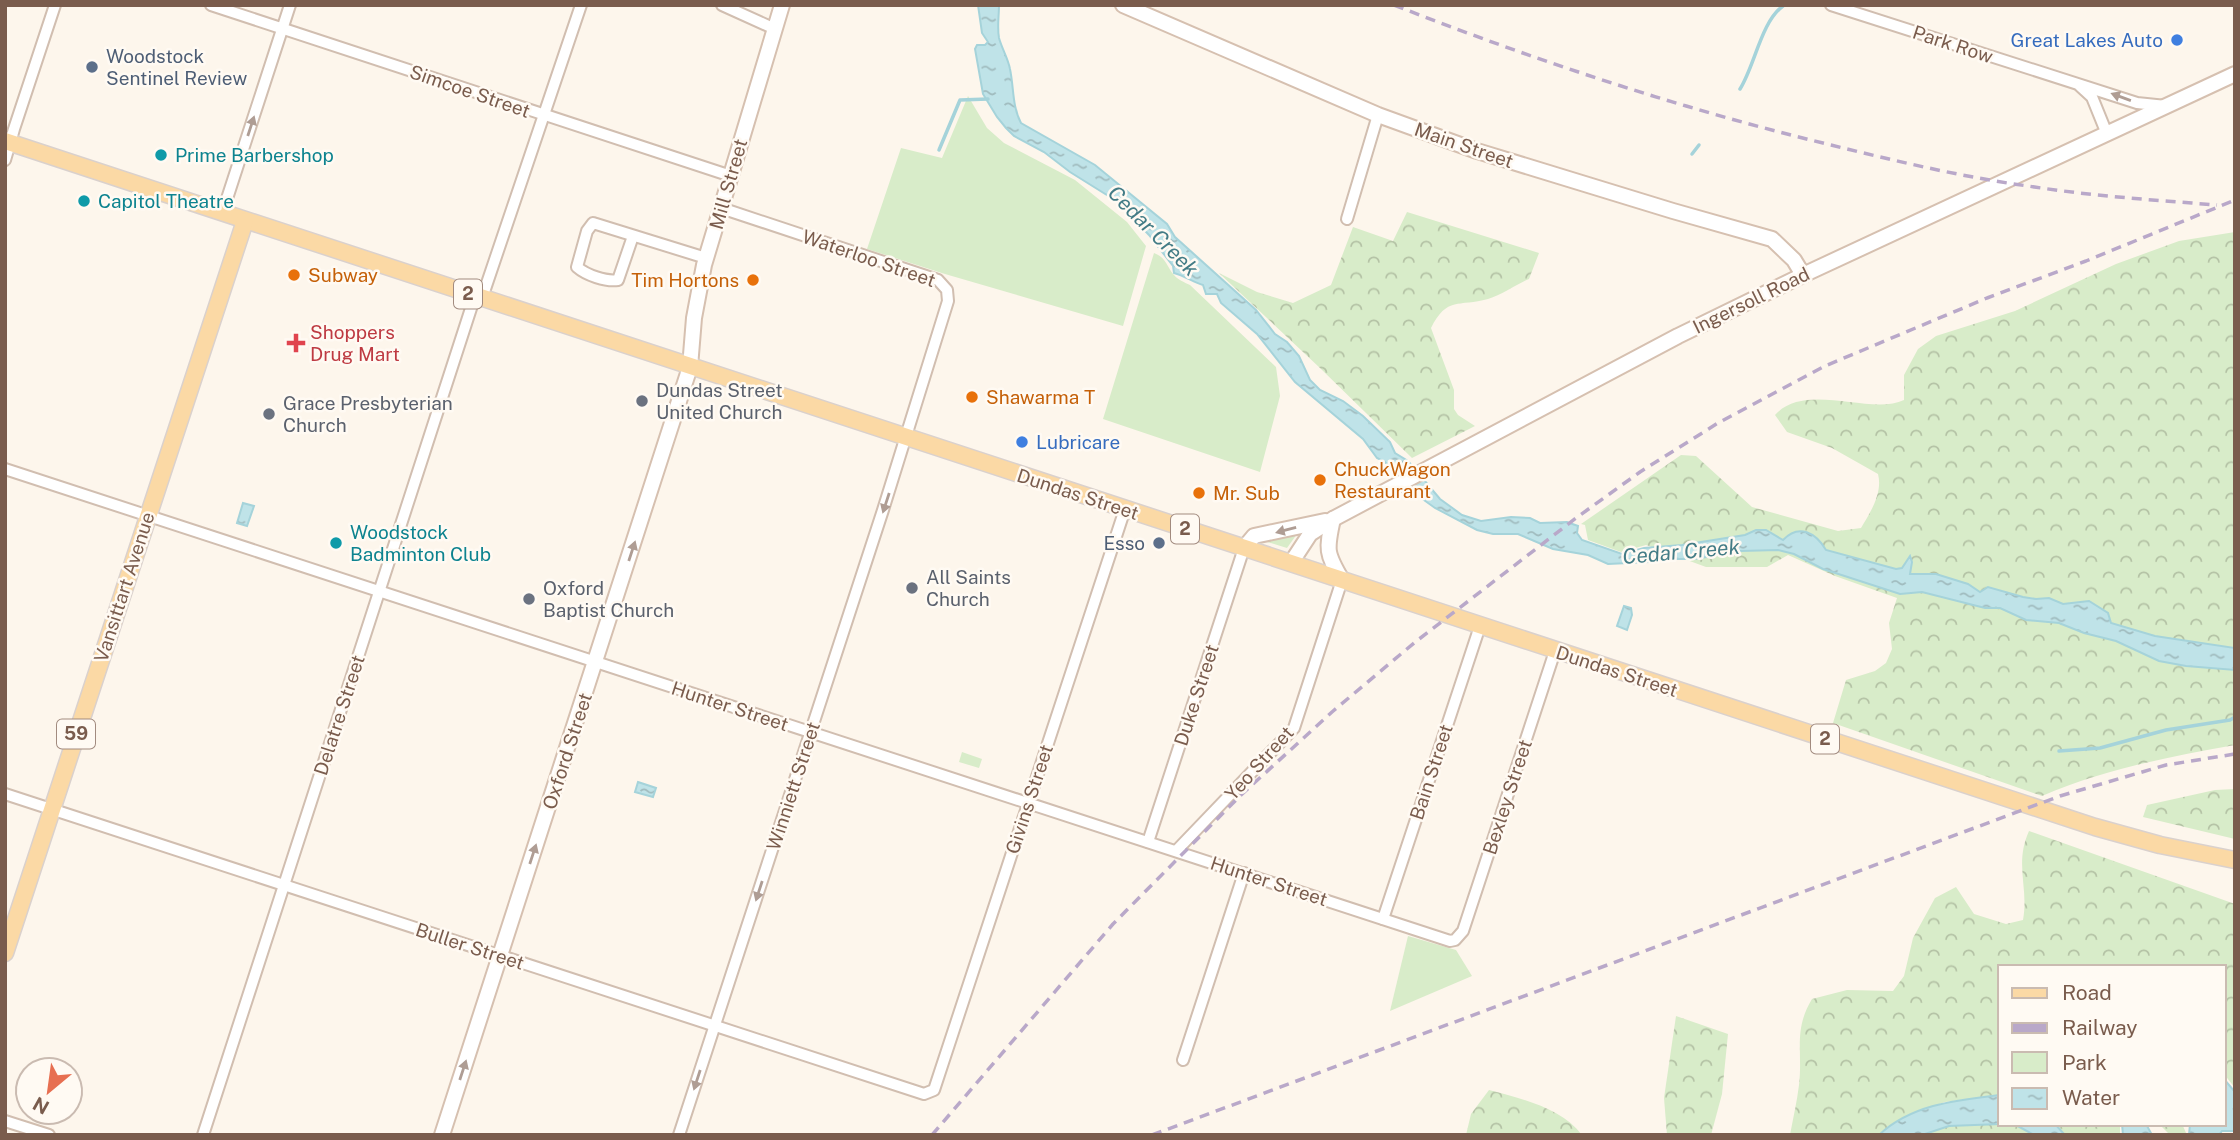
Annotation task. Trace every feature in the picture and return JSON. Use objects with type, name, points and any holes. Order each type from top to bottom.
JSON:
[{"type":"main road","name":"Mill Street","points":[[690,367],[694,318],[706,258],[782,5]]},
{"type":"main road","name":"Main Street","points":[[1123,5],[1378,115],[1477,151],[1772,239],[1794,260],[1803,275]]},
{"type":"main road","name":"Ingersoll Road","points":[[1291,563],[1310,534],[1333,519],[1678,336],[2235,74]]},
{"type":"main road","name":"Dundas Street","points":[[8,142],[2095,827],[2171,848],[2235,860]]},
{"type":"main road","name":"Vansittart Avenue","points":[[5,953],[245,221]]},
{"type":"main road","name":"Oxford Street","points":[[442,1135],[690,367]]},
{"type":"main road","points":[[1244,548],[1254,536],[1333,519],[1328,544],[1330,560],[1342,580]]},
{"type":"street","points":[[5,160],[8,142],[55,5]]},
{"type":"street","name":"Simcoe Street","points":[[211,5],[731,176]]},
{"type":"street","points":[[222,214],[290,5]]},
{"type":"street","name":"Delatre Street","points":[[203,1135],[379,592],[582,5]]},
{"type":"street","points":[[722,5],[775,29]]},
{"type":"street","name":"Park Row","points":[[1831,5],[2137,103],[2169,106]]},
{"type":"street","points":[[2075,82],[2092,97],[2107,134]]},
{"type":"street","points":[[1347,219],[1378,115]]},
{"type":"street","name":"Waterloo Street","points":[[721,208],[938,280],[946,286],[948,301],[906,438]]},
{"type":"street","points":[[633,236],[618,280],[611,281],[581,271],[577,267],[584,241],[591,225],[596,223],[706,258]]},
{"type":"street","name":"Winniett Street","points":[[679,1135],[906,438]]},
{"type":"street","name":"Hunter Street","points":[[5,468],[810,733],[1177,850],[1446,940],[1455,940]]},
{"type":"street","name":"Givins Street","points":[[934,1090],[1125,509]]},
{"type":"street","name":"Duke Street","points":[[1148,842],[1244,548]]},
{"type":"street","name":"Yeo Street","points":[[1177,850],[1294,727],[1342,580]]},
{"type":"street","name":"Bain Street","points":[[1382,919],[1480,626]]},
{"type":"street","name":"Bexley Street","points":[[1455,940],[1463,931],[1555,651]]},
{"type":"street","name":"Buller Street","points":[[5,794],[920,1094],[934,1090]]},
{"type":"street","points":[[1183,1060],[1244,873]]},
{"type":"street","points":[[5,1121],[48,1135]]},
{"type":"green space","points":[[968,96],[987,128],[1004,143],[1075,180],[1127,222],[1146,246],[1123,326],[867,249],[901,148],[942,158]]},
{"type":"green space","points":[[1407,212],[1539,253],[1529,279],[1493,297],[1455,304],[1437,318],[1431,328],[1454,390],[1454,409],[1458,415],[1475,426],[1412,458],[1219,273],[1257,292],[1293,303],[1331,285],[1353,227],[1393,241]]},
{"type":"green space","points":[[2235,232],[2235,745],[2113,771],[2042,796],[1833,723],[1846,680],[1875,671],[1886,663],[1892,649],[1889,623],[1897,598],[1835,576],[1788,555],[1767,567],[1706,567],[1646,545],[1621,552],[1588,540],[1585,525],[1581,524],[1681,455],[1696,456],[1752,507],[1838,531],[1861,528],[1877,495],[1878,474],[1832,448],[1787,432],[1775,415],[1788,405],[1803,401],[1890,404],[1904,400],[1904,375],[1918,349],[1936,336],[2015,311],[2116,264],[2179,241]]},
{"type":"green space","points":[[1154,253],[1164,260],[1176,277],[1190,285],[1276,367],[1280,396],[1260,472],[1103,419]]},
{"type":"green space","points":[[1297,534],[1287,548],[1264,541]]},
{"type":"green space","points":[[962,752],[982,759],[979,768],[959,762]]},
{"type":"green space","points":[[2235,789],[2235,839],[2143,817],[2147,805],[2215,790]]},
{"type":"green space","points":[[2029,831],[2235,904],[2235,1088],[2226,1077],[2226,965],[1998,965],[1998,1095],[1945,1102],[1910,1114],[1879,1135],[1790,1135],[1799,1085],[1801,1031],[1812,999],[1847,990],[1893,991],[1904,976],[1913,938],[1935,898],[1956,887],[1974,914],[2006,924],[2023,920],[2022,865]]},
{"type":"green space","points":[[1408,936],[1456,950],[1472,976],[1390,1011]]},
{"type":"green space","points":[[1676,1016],[1728,1034],[1722,1094],[1711,1135],[1667,1135],[1664,1098]]},
{"type":"green space","points":[[1489,1090],[1552,1111],[1582,1135],[1466,1135],[1471,1114]]},
{"type":"green space","points":[[1949,1126],[2018,1126],[2034,1135],[1922,1135]]},
{"type":"green space","points":[[2057,1126],[2120,1126],[2120,1135],[2065,1135]]},
{"type":"green space","points":[[2161,1126],[2183,1126],[2187,1135],[2170,1135]]},
{"type":"water","name":"Cedar Creek","points":[[978,5],[999,5],[999,38],[1009,65],[1021,123],[1095,165],[1167,224],[1175,237],[1256,310],[1275,334],[1287,342],[1299,356],[1310,380],[1320,390],[1343,401],[1363,416],[1390,442],[1395,453],[1408,461],[1440,499],[1462,515],[1481,521],[1511,517],[1530,518],[1540,523],[1567,522],[1578,526],[1577,533],[1582,540],[1622,554],[1644,548],[1745,535],[1756,530],[1766,530],[1783,540],[1795,532],[1807,532],[1826,550],[1896,569],[1902,568],[1910,556],[1910,574],[1936,574],[1968,584],[1980,592],[1988,587],[2023,597],[2049,598],[2063,604],[2089,601],[2108,613],[2111,623],[2155,636],[2235,648],[2235,670],[2159,661],[2116,641],[2059,623],[2026,620],[2000,608],[1985,608],[1922,592],[1900,594],[1823,569],[1794,554],[1778,550],[1740,551],[1695,559],[1608,564],[1588,555],[1553,549],[1518,534],[1493,534],[1477,530],[1435,508],[1417,495],[1385,462],[1377,458],[1363,439],[1295,382],[1257,334],[1221,303],[1217,294],[1206,294],[1203,285],[1174,273],[1173,266],[1149,235],[1118,202],[1044,152],[1014,136],[1006,128],[983,94],[975,49],[977,45],[985,45],[988,42],[982,33]]},
{"type":"water","points":[[243,503],[254,506],[247,526],[237,523]]},
{"type":"water","points":[[1624,606],[1631,608],[1632,615],[1627,630],[1617,626]]},
{"type":"water","points":[[638,782],[656,788],[653,797],[635,792]]},
{"type":"water","points":[[2226,1081],[2235,1092],[2235,1131],[2222,1131],[2219,1135],[2189,1135],[2190,1126],[2226,1126]]},
{"type":"water","points":[[1998,1095],[1998,1124],[1949,1126],[1922,1135],[1879,1135],[1906,1116],[1952,1102]]},
{"type":"water","points":[[2018,1126],[2057,1126],[2065,1135],[2034,1135]]},
{"type":"water","points":[[2122,1126],[2147,1126],[2152,1135],[2123,1135]]},
{"type":"waterway","points":[[1740,89],[1769,22],[1783,6]]},
{"type":"waterway","points":[[939,150],[960,100],[988,99]]},
{"type":"waterway","points":[[1692,154],[1699,145]]},
{"type":"waterway","points":[[2059,751],[2100,748],[2166,730],[2235,717]]},
{"type":"railway","points":[[1394,5],[1610,82],[1720,116],[1855,151],[2003,182],[2099,195],[2217,205]]},
{"type":"railway","points":[[932,1135],[1113,924],[1240,796],[1332,712],[1414,643],[1640,472],[1718,423],[1825,366],[1987,298],[2235,200]]},
{"type":"railway","points":[[1152,1135],[2060,796],[2166,765],[2235,754]]},
{"type":"place","name":"Great Lakes Auto","points":[[2177,40]]},
{"type":"place","name":"Woodstock Sentinel Review","points":[[92,67]]},
{"type":"place","name":"Prime Barbershop","points":[[161,155]]},
{"type":"place","name":"Capitol Theatre","points":[[84,201]]},
{"type":"place","name":"Subway","points":[[294,275]]},
{"type":"place","name":"Tim Hortons","points":[[753,280]]},
{"type":"place","name":"Shoppers Drug Mart","points":[[296,343]]},
{"type":"place","name":"Shawarma T","points":[[972,397]]},
{"type":"place","name":"Dundas Street United Church","points":[[642,401]]},
{"type":"place","name":"Grace Presbyterian Church","points":[[269,414]]},
{"type":"place","name":"Lubricare","points":[[1022,442]]},
{"type":"place","name":"ChuckWagon Restaurant","points":[[1320,480]]},
{"type":"place","name":"Mr. Sub","points":[[1199,493]]},
{"type":"place","name":"Woodstock Badminton Club","points":[[336,543]]},
{"type":"place","name":"Esso","points":[[1159,543]]},
{"type":"place","name":"All Saints Church","points":[[912,588]]},
{"type":"place","name":"Oxford Baptist Church","points":[[529,599]]}]
